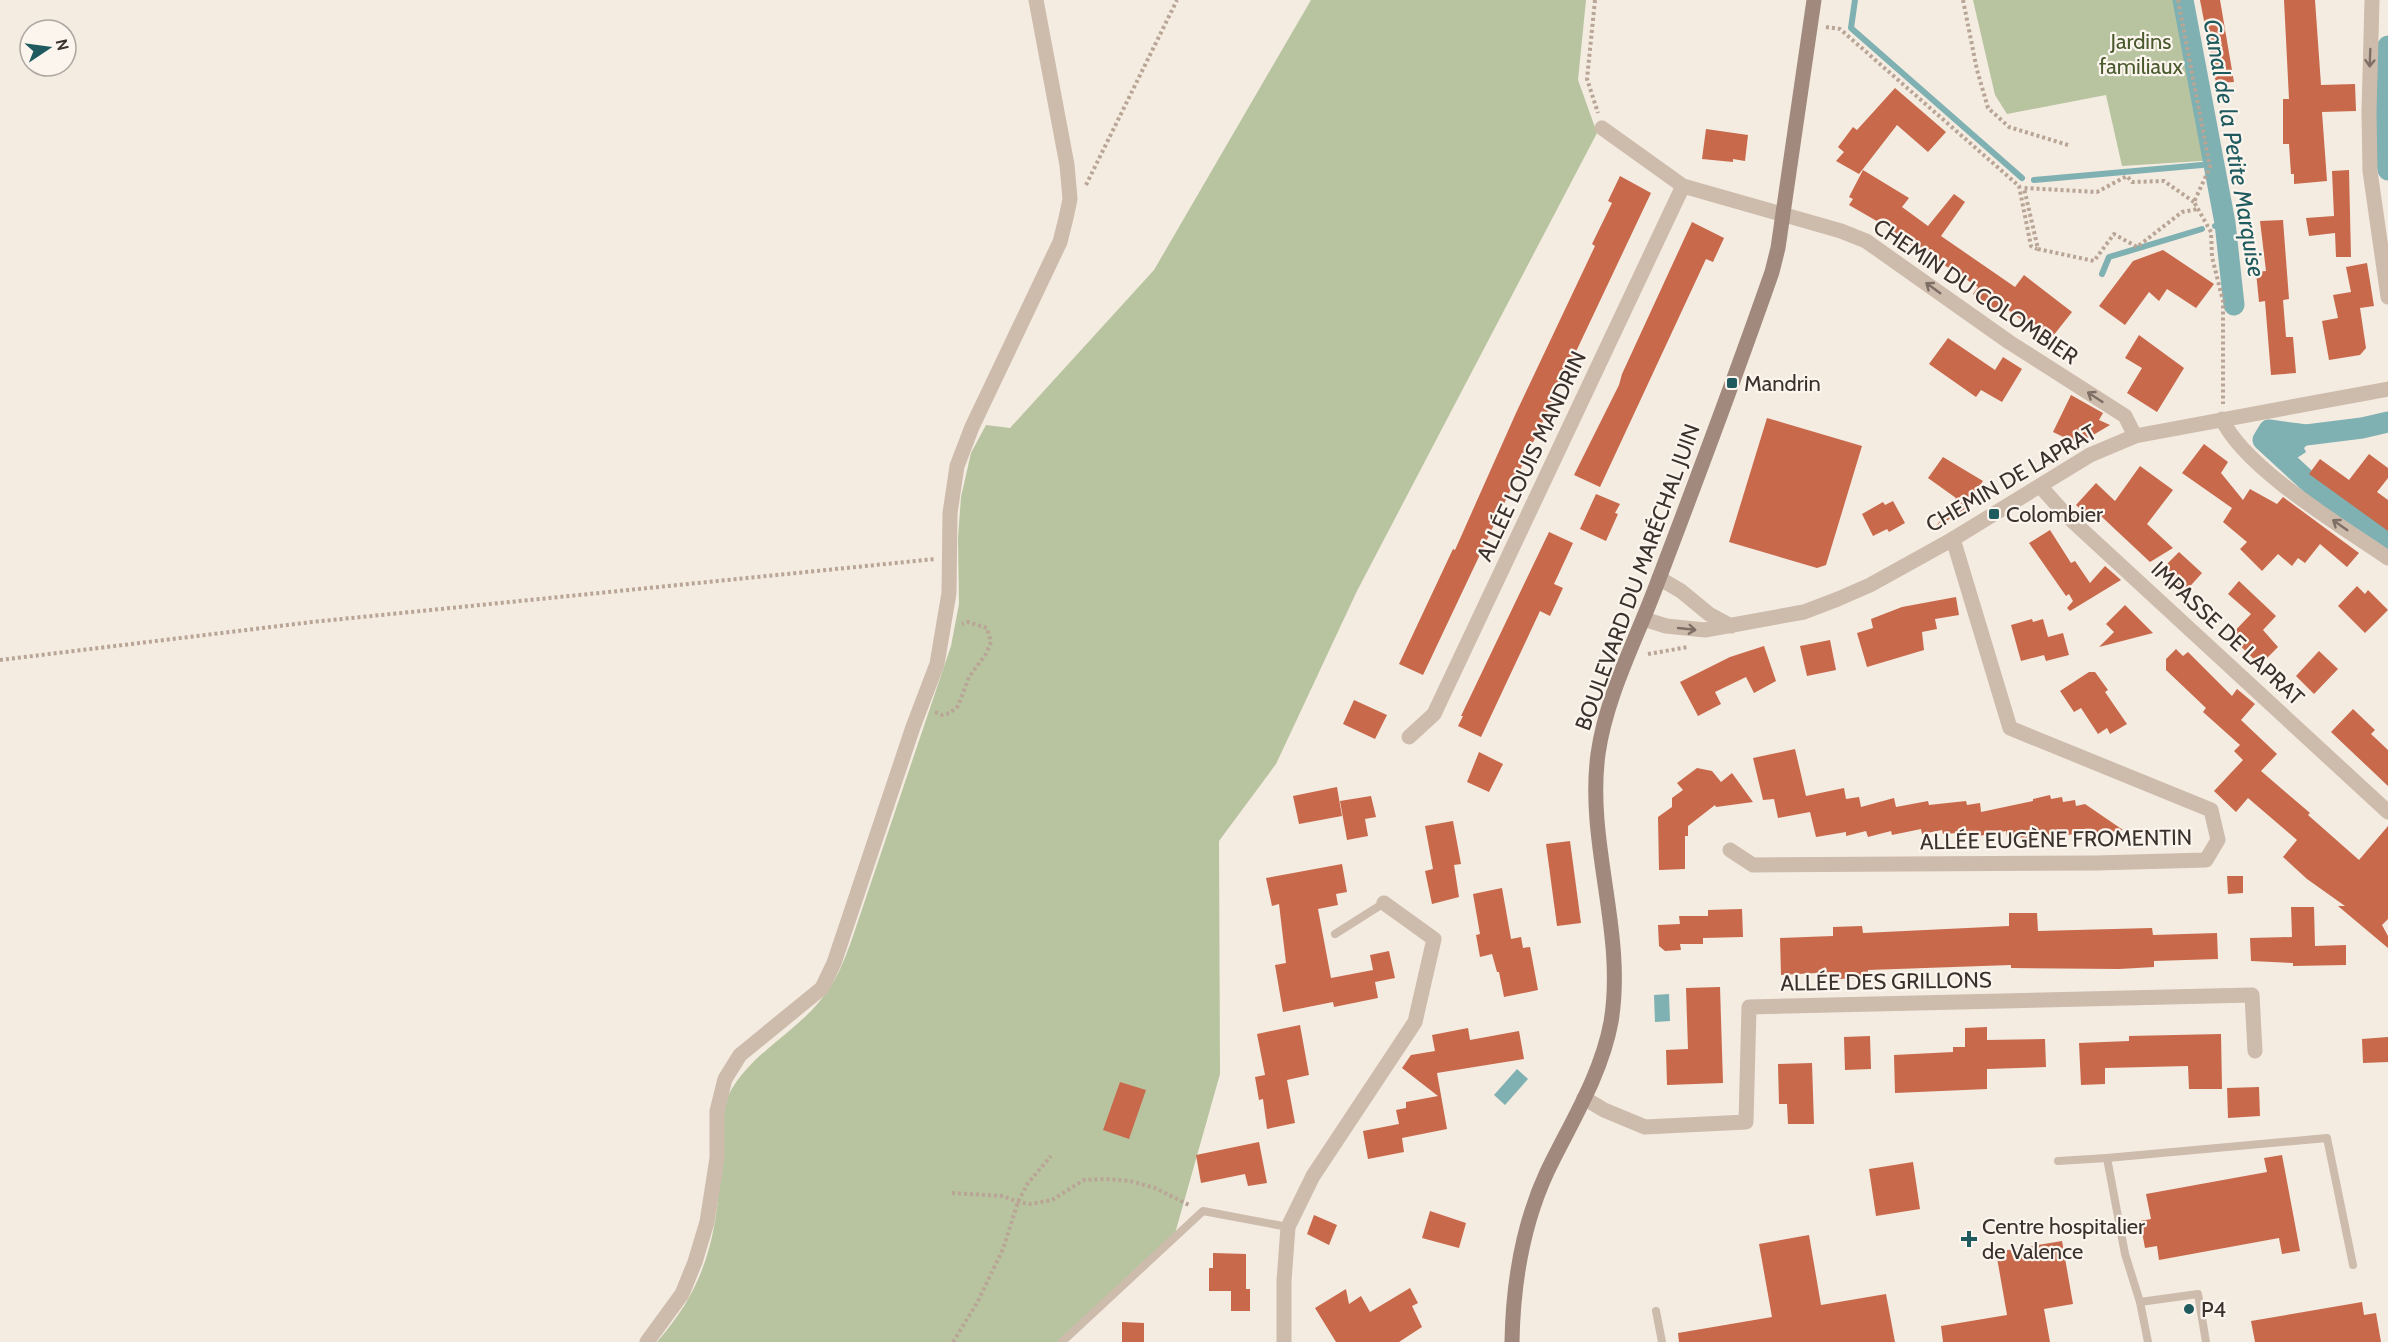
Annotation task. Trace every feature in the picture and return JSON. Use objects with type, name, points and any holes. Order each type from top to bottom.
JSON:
[{"type":"main road","name":"BOULEVARD DU MARÉCHAL JUIN","points":[[1512,1342],[1513,1312],[1523,1238],[1546,1175],[1599,1064],[1610,1023],[1615,976],[1613,935],[1596,829],[1595,783],[1599,750],[1608,710],[1650,621],[1659,578],[1772,272],[1778,248],[1814,0]]},
{"type":"street","points":[[647,1342],[682,1294],[707,1222],[717,1158],[717,1111],[725,1079],[740,1055],[822,988],[834,963],[936,664],[949,593],[950,513],[957,466],[972,427],[1060,243],[1070,199],[1067,165],[1036,0]]},
{"type":"street","points":[[2372,0],[2370,171],[2388,297]]},
{"type":"street","name":"CHEMIN DU COLOMBIER","points":[[1602,128],[1683,186],[1782,216],[1831,228],[1866,241],[2008,342],[2125,416],[2135,436]]},
{"type":"street","name":"ALLÉE LOUIS MANDRIN","points":[[1409,737],[1434,714],[1683,186]]},
{"type":"street","name":"CHEMIN DE LAPRAT","points":[[1650,621],[1705,630],[1804,612],[1870,585],[1953,539],[2090,455],[2135,436],[2303,406],[2386,385]]},
{"type":"street","points":[[2222,419],[2228,432],[2271,475],[2388,558]]},
{"type":"street","name":"IMPASSE DE LAPRAT","points":[[2040,486],[2067,516],[2388,812]]},
{"type":"street","name":"ALLÉE EUGÈNE FROMENTIN","points":[[1730,850],[1754,864],[2085,863],[2206,860],[2218,840],[2211,810],[2010,728],[1953,539]]},
{"type":"street","points":[[1659,578],[1681,591],[1709,614],[1731,626]]},
{"type":"street","points":[[1284,1342],[1284,1281],[1288,1227],[1313,1176],[1415,1022],[1434,939],[1384,903]]},
{"type":"street","name":"ALLÉE DES GRILLONS","points":[[1584,1098],[1604,1110],[1645,1127],[1746,1122],[1749,1006],[2252,995],[2255,1051]]},
{"type":"lane","points":[[1335,934],[1384,903]]},
{"type":"lane","points":[[2058,1161],[2327,1138],[2353,1265]]},
{"type":"lane","points":[[2107,1158],[2125,1254],[2140,1302],[2148,1342]]},
{"type":"lane","points":[[1062,1342],[1203,1210],[1288,1227]]},
{"type":"lane","points":[[2140,1302],[2198,1294],[2206,1342]]},
{"type":"lane","points":[[1656,1311],[1662,1342]]},
{"type":"path","points":[[1070,199],[1086,185],[1177,0]]},
{"type":"path","points":[[1595,0],[1587,79],[1602,128]]},
{"type":"path","points":[[1962,0],[1977,70],[1988,108],[2009,127],[2068,145]]},
{"type":"path","points":[[2178,0],[2210,167],[2194,202]]},
{"type":"path","points":[[1826,35],[1828,18]]},
{"type":"path","points":[[1810,24],[1840,29],[2019,186],[2031,246],[2094,261],[2114,234],[2137,247],[2182,212],[2198,209]]},
{"type":"path","points":[[2038,249],[2024,188],[2097,192],[2127,176],[2132,182],[2164,181],[2194,202],[2211,232],[2212,257],[2223,301],[2222,419]]},
{"type":"path","points":[[0,660],[312,622],[950,557]]},
{"type":"path","points":[[1643,664],[1650,621]]},
{"type":"path","points":[[913,727],[927,714],[950,713],[958,706],[969,677],[986,654],[990,642],[987,628],[980,624],[968,622],[944,628]]},
{"type":"path","points":[[953,1342],[977,1303],[1003,1250],[1018,1202],[1028,1183],[1051,1156]]},
{"type":"path","points":[[952,1193],[1003,1196],[1030,1204],[1052,1200],[1084,1180],[1105,1179],[1130,1181],[1155,1188],[1203,1210]]},
{"type":"green space","points":[[1311,0],[1586,0],[1578,80],[1597,133],[1357,591],[1276,764],[1219,841],[1220,1074],[1174,1237],[1059,1342],[657,1342],[688,1300],[706,1258],[716,1213],[724,1117],[729,1094],[756,1059],[820,1001],[837,975],[853,936],[951,646],[959,604],[958,538],[961,497],[971,453],[986,425],[1010,428],[1154,270]]},
{"type":"green space","name":"Jardins familiaux","points":[[1973,0],[2186,0],[2217,160],[2122,166],[2106,95],[2007,114],[1995,95]]},
{"type":"water","points":[[2298,423],[2300,433],[2308,431],[2312,440],[2304,448],[2306,452],[2291,462],[2265,440],[2269,439],[2266,428]]},
{"type":"water","points":[[1669,994],[1670,1021],[1655,1022],[1654,995]]},
{"type":"water","points":[[1517,1069],[1528,1079],[1505,1105],[1494,1095]]},
{"type":"building","points":[[2200,0],[2220,0],[2234,82],[2216,83]]},
{"type":"building","points":[[2284,0],[2315,0],[2321,85],[2355,84],[2356,111],[2322,112],[2327,181],[2294,184],[2289,144],[2283,144],[2283,99],[2289,99]]},
{"type":"building","points":[[1895,88],[1946,132],[1928,152],[1897,125],[1859,174],[1836,161],[1844,152],[1838,147],[1853,127],[1857,130]]},
{"type":"building","points":[[1706,129],[1748,135],[1745,161],[1702,159]]},
{"type":"building","points":[[1863,170],[1909,198],[1902,207],[1928,226],[1954,194],[1965,202],[1941,236],[2015,287],[2024,275],[2072,312],[2053,336],[2051,334],[2047,339],[2007,309],[2002,315],[1973,294],[1978,287],[1918,248],[1917,250],[1893,233],[1894,231],[1849,205],[1853,199],[1849,197]]},
{"type":"building","points":[[2349,170],[2351,257],[2336,257],[2335,233],[2309,236],[2306,218],[2334,216],[2332,171]]},
{"type":"building","points":[[1620,176],[1651,193],[1423,675],[1399,664],[1453,549],[1455,550],[1516,413],[1595,246],[1592,244],[1612,203],[1608,201]]},
{"type":"building","points":[[2283,220],[2289,299],[2283,300],[2286,337],[2293,337],[2296,373],[2271,375],[2265,301],[2259,302],[2256,272],[2266,271],[2260,221]]},
{"type":"building","points":[[1692,222],[1724,238],[1713,262],[1706,259],[1600,487],[1574,475],[1619,385]]},
{"type":"building","points":[[2163,250],[2214,284],[2196,308],[2167,289],[2159,301],[2149,292],[2125,325],[2099,306],[2133,261]]},
{"type":"building","points":[[2367,263],[2374,306],[2360,308],[2366,348],[2360,355],[2329,360],[2322,321],[2338,318],[2333,295],[2351,292],[2346,267]]},
{"type":"building","points":[[2139,335],[2184,368],[2157,412],[2127,393],[2142,368],[2125,358]]},
{"type":"building","points":[[1948,338],[1995,370],[2003,357],[2022,369],[2002,402],[1981,390],[1976,397],[1929,364]]},
{"type":"building","points":[[2071,395],[2103,413],[2099,420],[2110,425],[2078,444],[2053,432]]},
{"type":"building","points":[[1767,418],[1862,446],[1826,565],[1817,568],[1729,542]]},
{"type":"building","points":[[2204,444],[2228,462],[2221,473],[2243,500],[2250,489],[2277,504],[2283,497],[2359,553],[2347,567],[2320,544],[2305,563],[2298,558],[2292,566],[2278,554],[2262,571],[2240,549],[2247,542],[2223,522],[2232,508],[2182,473]]},
{"type":"building","points":[[2369,454],[2388,468],[2388,478],[2377,492],[2388,500],[2388,531],[2309,474],[2320,459],[2349,480]]},
{"type":"building","points":[[1943,457],[1983,481],[1975,492],[1980,500],[1935,528],[1956,498],[1928,478]]},
{"type":"building","points":[[2140,466],[2173,490],[2147,524],[2173,548],[2150,562],[2102,517],[2096,523],[2076,505],[2096,483],[2115,501]]},
{"type":"building","points":[[1596,494],[1620,504],[1606,541],[1580,529]]},
{"type":"building","points":[[1893,501],[1905,523],[1889,532],[1887,529],[1873,536],[1862,514],[1883,502],[1885,505]]},
{"type":"building","points":[[2050,530],[2071,563],[2075,561],[2090,583],[2105,566],[2121,580],[2070,611],[2067,608],[2073,601],[2069,594],[2066,596],[2029,543]]},
{"type":"building","points":[[1549,532],[1573,543],[1554,584],[1563,588],[1550,616],[1540,611],[1481,737],[1458,726],[1463,716],[1461,716]]},
{"type":"building","points":[[2179,552],[2202,573],[2184,593],[2160,571]]},
{"type":"building","points":[[2239,581],[2276,616],[2263,630],[2278,647],[2260,665],[2230,636],[2251,614],[2228,594]]},
{"type":"building","points":[[2357,586],[2365,594],[2368,590],[2388,610],[2365,633],[2338,606]]},
{"type":"building","points":[[1956,597],[1959,615],[1935,619],[1937,629],[1922,632],[1924,650],[1867,667],[1857,633],[1873,628],[1871,619],[1902,607]]},
{"type":"building","points":[[2125,605],[2153,633],[2099,647],[2114,632],[2106,624]]},
{"type":"building","points":[[2032,619],[2033,622],[2043,619],[2048,637],[2063,633],[2069,655],[2046,661],[2044,655],[2021,661],[2011,625]]},
{"type":"building","points":[[1830,640],[1836,670],[1807,676],[1800,646]]},
{"type":"building","points":[[1764,646],[1776,681],[1754,693],[1746,677],[1715,692],[1721,704],[1698,716],[1680,682],[1730,657]]},
{"type":"building","points":[[2176,649],[2183,656],[2188,652],[2232,696],[2237,689],[2255,704],[2241,720],[2277,754],[2261,771],[2310,813],[2308,815],[2359,860],[2388,826],[2388,919],[2382,925],[2388,936],[2388,948],[2338,906],[2345,906],[2307,879],[2283,857],[2297,840],[2248,798],[2236,812],[2214,791],[2243,760],[2234,751],[2240,745],[2203,712],[2206,708],[2166,670],[2166,659]]},
{"type":"building","points":[[2319,651],[2338,669],[2314,694],[2296,676]]},
{"type":"building","points":[[2089,672],[2095,672],[2108,690],[2105,692],[2127,724],[2110,734],[2107,728],[2098,734],[2081,708],[2074,712],[2060,691]]},
{"type":"building","points":[[1354,700],[1387,715],[1375,739],[1343,724]]},
{"type":"building","points":[[2353,709],[2375,730],[2371,734],[2388,750],[2388,786],[2331,732]]},
{"type":"building","points":[[1795,749],[1806,796],[1844,788],[1846,799],[1859,797],[1861,807],[1894,798],[1896,807],[1928,801],[1929,805],[1966,801],[1967,805],[1980,803],[1981,812],[2050,795],[2051,799],[2062,797],[2063,802],[2075,800],[2076,806],[2085,804],[2123,830],[2082,837],[2082,833],[2060,836],[2059,833],[2021,839],[2020,835],[2007,837],[2006,831],[1973,837],[1972,832],[1943,834],[1942,830],[1922,834],[1921,829],[1892,835],[1891,831],[1868,837],[1866,831],[1846,836],[1846,832],[1816,837],[1810,812],[1778,818],[1774,799],[1763,800],[1753,758]]},
{"type":"building","points":[[1479,752],[1503,764],[1489,792],[1467,782]]},
{"type":"building","points":[[1697,768],[1712,771],[1721,782],[1732,773],[1753,802],[1716,807],[1715,805],[1688,826],[1688,836],[1685,836],[1685,869],[1659,870],[1658,817],[1672,807],[1672,798],[1683,790],[1677,783]]},
{"type":"building","points":[[1337,787],[1342,816],[1299,824],[1293,796]]},
{"type":"building","points":[[1371,796],[1376,817],[1365,819],[1368,836],[1347,840],[1340,801]]},
{"type":"building","points":[[1453,821],[1461,864],[1454,865],[1459,897],[1432,904],[1425,871],[1433,869],[1425,826]]},
{"type":"building","points":[[1570,841],[1581,923],[1557,926],[1546,844]]},
{"type":"building","points":[[1342,864],[1347,892],[1336,894],[1338,905],[1318,909],[1331,978],[1373,970],[1370,955],[1389,951],[1395,978],[1375,982],[1378,998],[1334,1007],[1333,1002],[1283,1012],[1275,965],[1286,963],[1279,904],[1272,906],[1266,878]]},
{"type":"building","points":[[2227,876],[2243,876],[2243,893],[2228,894]]},
{"type":"building","points":[[1502,888],[1511,939],[1521,937],[1523,948],[1530,947],[1538,990],[1504,997],[1499,972],[1497,972],[1492,954],[1480,957],[1476,935],[1480,934],[1473,894]]},
{"type":"building","points":[[2291,907],[2314,907],[2315,946],[2346,945],[2346,965],[2293,966],[2293,963],[2251,961],[2250,938],[2292,937]]},
{"type":"building","points":[[1742,909],[1743,937],[1703,938],[1703,944],[1680,944],[1681,950],[1665,951],[1659,946],[1658,925],[1680,924],[1679,916],[1708,916],[1708,910]]},
{"type":"building","points":[[2009,913],[2037,913],[2038,931],[2152,928],[2153,935],[2217,933],[2218,959],[2154,961],[2154,967],[2119,969],[2011,968],[2011,965],[1868,970],[1868,978],[1835,979],[1834,972],[1781,975],[1780,938],[1833,936],[1833,927],[1862,926],[1863,933],[2009,926]]},
{"type":"building","points":[[1720,987],[1723,1083],[1667,1085],[1666,1050],[1688,1049],[1686,988]]},
{"type":"building","points":[[1300,1025],[1309,1075],[1287,1080],[1295,1123],[1267,1129],[1263,1099],[1259,1100],[1255,1077],[1265,1075],[1257,1034]]},
{"type":"building","points":[[1987,1027],[1987,1040],[2045,1039],[2046,1067],[1987,1069],[1987,1089],[1895,1093],[1894,1055],[1953,1052],[1953,1047],[1965,1047],[1965,1028]]},
{"type":"building","points":[[1468,1028],[1470,1040],[1519,1031],[1524,1059],[1437,1073],[1447,1129],[1402,1138],[1404,1152],[1368,1159],[1363,1131],[1399,1124],[1396,1110],[1406,1108],[1406,1102],[1438,1096],[1402,1068],[1411,1055],[1435,1051],[1432,1035]]},
{"type":"building","points":[[2221,1034],[2222,1089],[2189,1089],[2188,1066],[2105,1068],[2105,1084],[2081,1085],[2079,1043],[2129,1041],[2129,1036]]},
{"type":"building","points":[[1870,1036],[1871,1069],[1845,1070],[1844,1037]]},
{"type":"building","points":[[2388,1037],[2388,1062],[2363,1063],[2362,1039]]},
{"type":"building","points":[[1812,1063],[1814,1124],[1788,1124],[1787,1104],[1779,1104],[1778,1064]]},
{"type":"building","points":[[1120,1082],[1146,1090],[1129,1139],[1103,1130]]},
{"type":"building","points":[[2259,1087],[2260,1116],[2228,1118],[2227,1088]]},
{"type":"building","points":[[1259,1142],[1267,1183],[1248,1186],[1245,1174],[1201,1183],[1196,1155]]},
{"type":"building","points":[[2282,1155],[2300,1251],[2282,1254],[2279,1238],[2159,1260],[2157,1246],[2145,1248],[2140,1221],[2151,1219],[2146,1194],[2267,1172],[2264,1158]]},
{"type":"building","points":[[1913,1162],[1920,1209],[1876,1216],[1869,1169]]},
{"type":"building","points":[[1430,1211],[1466,1223],[1459,1248],[1422,1238]]},
{"type":"building","points":[[1314,1215],[1337,1225],[1329,1245],[1307,1234]]},
{"type":"building","points":[[1809,1235],[1821,1305],[1886,1294],[1895,1342],[1679,1342],[1678,1333],[1772,1317],[1759,1244]]},
{"type":"building","points":[[2062,1241],[2073,1304],[2044,1309],[2050,1342],[1943,1342],[1941,1326],[2007,1315],[1996,1252]]},
{"type":"building","points":[[1213,1253],[1246,1254],[1246,1289],[1250,1289],[1250,1311],[1231,1311],[1231,1291],[1209,1291],[1209,1268],[1213,1268]]},
{"type":"building","points":[[1410,1288],[1418,1303],[1412,1306],[1422,1327],[1399,1342],[1336,1342],[1315,1308],[1346,1289],[1349,1304],[1361,1296],[1370,1312]]},
{"type":"building","points":[[2362,1302],[2364,1315],[2376,1313],[2381,1342],[2255,1342],[2251,1321]]},
{"type":"building","points":[[1122,1322],[1144,1323],[1144,1342],[1122,1342]]},
{"type":"waterway","points":[[1855,0],[1851,28],[2022,178]]},
{"type":"waterway","name":"Canal de la Petite Marquise","points":[[2183,0],[2225,223],[2234,305]]},
{"type":"waterway","points":[[2388,46],[2384,140],[2388,170]]},
{"type":"waterway","points":[[2034,180],[2202,165]]},
{"type":"waterway","points":[[2215,226],[2225,223]]},
{"type":"waterway","points":[[2102,274],[2109,257],[2202,229]]},
{"type":"waterway","points":[[2388,422],[2362,428],[2306,435],[2269,430],[2263,440],[2312,485],[2388,541]]},
{"type":"place","name":"Mandrin","points":[[1732,383]]},
{"type":"place","name":"Colombier","points":[[1994,514]]},
{"type":"place","name":"Centre hospitalier de Valence","points":[[1969,1239]]},
{"type":"place","name":"P4","points":[[2189,1309]]}]
